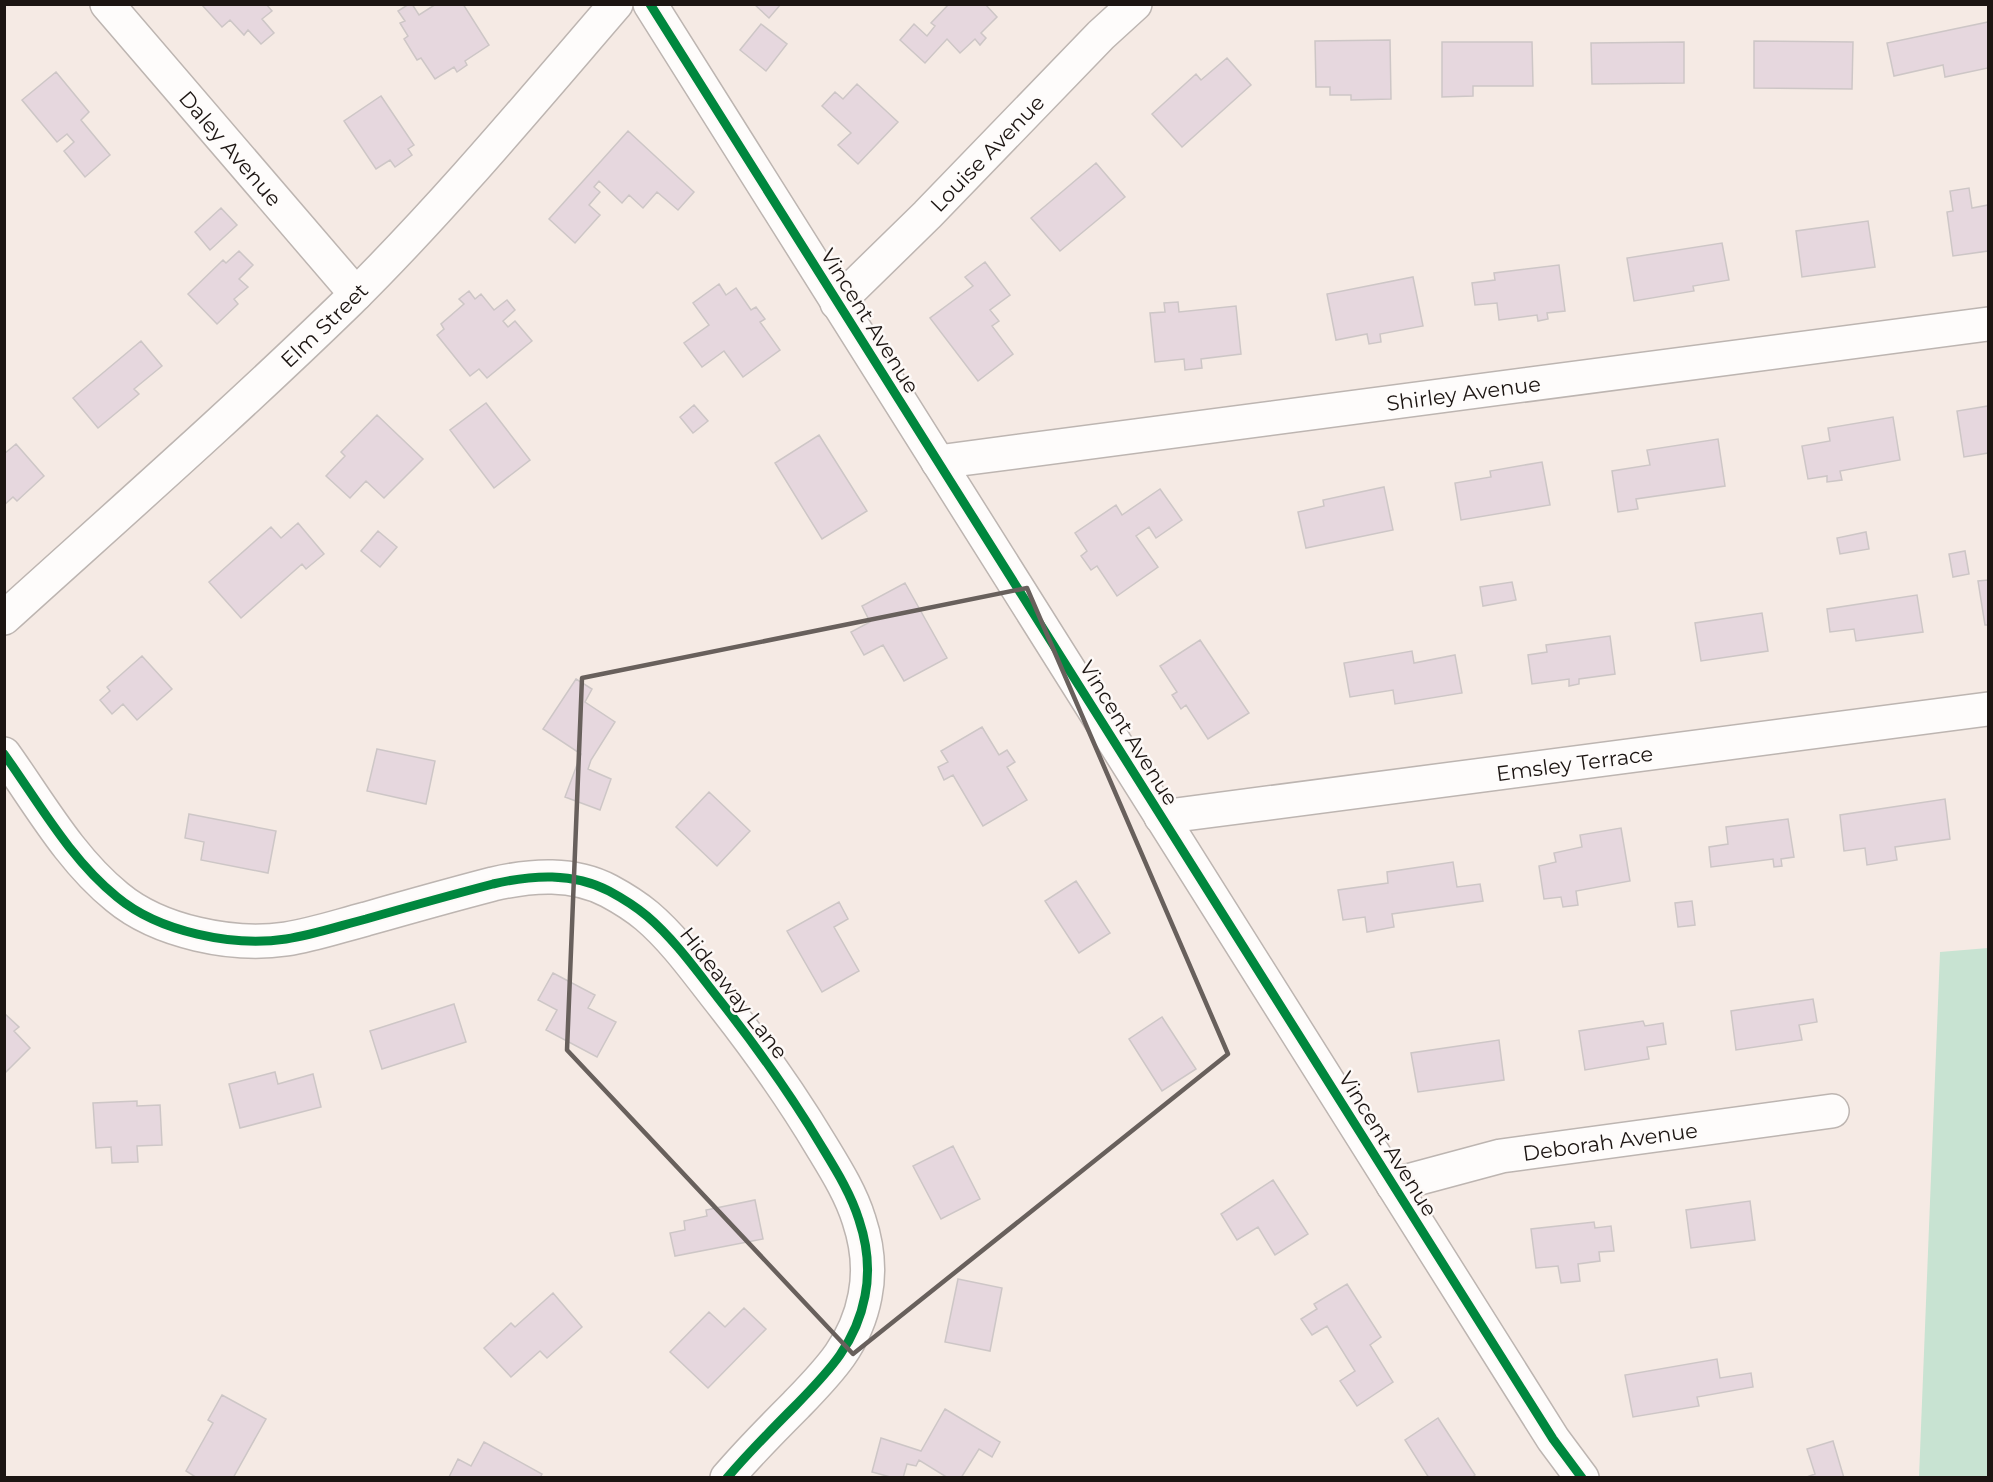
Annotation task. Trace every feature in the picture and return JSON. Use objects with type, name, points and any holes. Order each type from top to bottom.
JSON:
[{"type":"street","name":"Daley Avenue","points":[[107,4],[356,294]]},
{"type":"street","name":"Elm Street","points":[[4,618],[356,294],[468,173],[616,4]]},
{"type":"street","name":"Vincent Avenue","points":[[650,4],[1547,1429],[1582,1478]]},
{"type":"street","name":"Louise Avenue","points":[[837,303],[1135,4]]},
{"type":"street","name":"Shirley Avenue","points":[[938,462],[1989,324]]},
{"type":"street","name":"Emsley Terrace","points":[[1161,817],[1989,709]]},
{"type":"street","name":"Hideaway Lane","points":[[4,754],[69,846],[92,874],[118,898],[149,918],[183,929],[218,938],[285,939],[493,884],[539,877],[584,881],[606,890],[628,902],[668,937],[756,1047],[799,1109],[849,1196],[859,1218],[866,1244],[868,1271],[865,1296],[859,1322],[848,1346],[833,1367],[727,1478]]},
{"type":"street","name":"Deborah Avenue","points":[[1393,1185],[1501,1156],[1832,1111]]},
{"type":"highlighted area","points":[[1027,588],[1228,1054],[853,1354],[567,1050],[582,678]]},
{"type":"green space","points":[[1988,948],[1988,1477],[1919,1477],[1940,952]]},
{"type":"building","points":[[266,4],[272,11],[262,19],[274,33],[261,44],[248,30],[244,35],[230,20],[222,27],[202,5]]},
{"type":"building","points":[[412,4],[419,15],[436,4],[463,4],[489,45],[465,61],[467,65],[457,72],[454,67],[435,79],[421,58],[417,60],[404,39],[408,36],[400,23],[405,21],[398,11]]},
{"type":"building","points":[[754,4],[781,4],[769,18]]},
{"type":"building","points":[[949,4],[985,4],[997,17],[981,33],[986,38],[980,45],[975,39],[960,53],[947,39],[925,63],[900,40],[914,24],[927,36],[935,26],[931,23]]},
{"type":"building","points":[[1988,22],[1988,68],[1945,77],[1943,65],[1894,76],[1887,43]]},
{"type":"building","points":[[761,24],[787,44],[766,71],[740,50]]},
{"type":"building","points":[[1390,40],[1391,99],[1351,100],[1351,95],[1330,95],[1330,87],[1316,87],[1315,41]]},
{"type":"building","points":[[1754,41],[1853,42],[1852,89],[1754,88]]},
{"type":"building","points":[[1442,42],[1532,42],[1533,86],[1473,86],[1473,96],[1442,97]]},
{"type":"building","points":[[1684,42],[1684,83],[1592,84],[1591,43]]},
{"type":"building","points":[[1227,58],[1251,85],[1182,147],[1152,114],[1196,74],[1201,80]]},
{"type":"building","points":[[56,72],[89,112],[81,120],[110,155],[85,177],[64,151],[74,142],[67,134],[57,142],[22,100]]},
{"type":"building","points":[[857,84],[898,122],[858,164],[838,145],[851,133],[822,106],[835,92],[843,99]]},
{"type":"building","points":[[381,96],[414,145],[408,149],[412,155],[395,167],[390,160],[376,169],[344,121]]},
{"type":"building","points":[[628,131],[694,192],[678,210],[657,192],[643,208],[629,195],[622,203],[599,181],[594,187],[600,192],[589,205],[600,215],[575,243],[549,219]]},
{"type":"building","points":[[1096,163],[1125,197],[1060,251],[1031,218]]},
{"type":"building","points":[[1969,188],[1972,208],[1988,205],[1988,251],[1953,256],[1947,212],[1953,211],[1950,191]]},
{"type":"building","points":[[221,208],[237,225],[210,250],[195,232]]},
{"type":"building","points":[[1868,221],[1875,267],[1802,277],[1796,231]]},
{"type":"building","points":[[1722,243],[1729,280],[1693,286],[1694,291],[1634,301],[1627,258]]},
{"type":"building","points":[[239,251],[253,265],[239,279],[248,287],[234,299],[238,304],[217,324],[188,294],[223,260],[226,263]]},
{"type":"building","points":[[985,262],[1010,295],[990,310],[999,321],[992,326],[1013,354],[978,381],[930,318],[973,286],[965,277]]},
{"type":"building","points":[[1559,265],[1565,311],[1547,313],[1548,319],[1538,321],[1537,315],[1499,320],[1497,303],[1475,305],[1472,283],[1495,280],[1494,273]]},
{"type":"building","points":[[1413,277],[1423,326],[1380,334],[1381,342],[1369,344],[1367,334],[1336,340],[1327,294]]},
{"type":"building","points":[[719,284],[726,295],[736,288],[751,310],[756,307],[765,319],[760,322],[780,350],[743,377],[724,351],[702,367],[684,343],[709,325],[693,303]]},
{"type":"building","points":[[469,291],[475,299],[481,294],[494,310],[507,300],[515,310],[503,321],[508,327],[515,321],[532,341],[487,378],[479,369],[470,376],[437,335],[444,329],[441,324],[464,304],[459,299]]},
{"type":"building","points":[[1178,302],[1179,312],[1236,306],[1241,354],[1201,359],[1202,368],[1185,370],[1184,359],[1155,362],[1150,313],[1165,312],[1164,303]]},
{"type":"building","points":[[141,341],[162,366],[134,389],[139,394],[98,428],[73,398]]},
{"type":"building","points":[[486,403],[530,460],[494,488],[450,430]]},
{"type":"building","points":[[694,405],[708,421],[693,433],[680,417]]},
{"type":"building","points":[[1988,406],[1988,453],[1964,457],[1957,411]]},
{"type":"building","points":[[377,415],[423,459],[384,498],[366,481],[350,498],[326,476],[345,456],[341,452]]},
{"type":"building","points":[[1893,417],[1900,460],[1840,471],[1842,480],[1827,482],[1827,476],[1808,479],[1802,446],[1830,441],[1828,428]]},
{"type":"building","points":[[819,435],[867,511],[822,539],[775,463]]},
{"type":"building","points":[[1718,439],[1725,486],[1636,499],[1638,509],[1618,512],[1612,471],[1650,465],[1647,450]]},
{"type":"building","points":[[16,444],[44,476],[17,501],[13,497],[4,505],[4,454]]},
{"type":"building","points":[[1542,462],[1550,505],[1461,520],[1455,483],[1491,477],[1490,471]]},
{"type":"building","points":[[1384,487],[1393,530],[1306,548],[1298,512],[1324,506],[1323,500]]},
{"type":"building","points":[[1160,489],[1182,520],[1156,538],[1149,527],[1136,536],[1158,567],[1117,596],[1097,566],[1091,570],[1081,556],[1087,551],[1075,533],[1116,505],[1122,515]]},
{"type":"building","points":[[298,523],[324,554],[306,569],[302,564],[241,618],[209,582],[271,527],[281,538]]},
{"type":"building","points":[[378,531],[397,547],[380,567],[361,551]]},
{"type":"building","points":[[1866,532],[1869,549],[1840,554],[1837,538]]},
{"type":"building","points":[[1965,551],[1969,574],[1953,577],[1949,554]]},
{"type":"building","points":[[1988,580],[1988,625],[1985,625],[1978,581]]},
{"type":"building","points":[[1512,582],[1516,600],[1483,606],[1480,587]]},
{"type":"building","points":[[905,583],[947,658],[904,681],[883,645],[864,655],[851,632],[870,622],[862,606]]},
{"type":"building","points":[[1917,595],[1923,632],[1856,641],[1854,629],[1830,632],[1827,609]]},
{"type":"building","points":[[1762,613],[1768,651],[1701,661],[1695,623]]},
{"type":"building","points":[[1610,636],[1615,674],[1579,679],[1579,684],[1569,686],[1569,679],[1532,684],[1528,655],[1547,652],[1546,645]]},
{"type":"building","points":[[1200,640],[1249,713],[1208,739],[1186,705],[1181,709],[1172,695],[1177,692],[1160,666]]},
{"type":"building","points":[[1412,651],[1414,663],[1455,655],[1462,693],[1395,704],[1393,690],[1350,697],[1344,663]]},
{"type":"building","points":[[142,656],[172,689],[137,720],[123,704],[112,714],[100,700],[110,691],[107,687]]},
{"type":"building","points":[[576,679],[592,689],[585,702],[615,722],[591,760],[588,769],[611,779],[600,810],[565,797],[581,754],[543,729]]},
{"type":"building","points":[[982,727],[999,755],[1007,750],[1015,762],[1007,767],[1027,800],[983,826],[953,775],[944,780],[938,767],[948,762],[941,751]]},
{"type":"building","points":[[377,749],[435,761],[426,804],[367,791]]},
{"type":"building","points":[[709,792],[750,831],[717,866],[676,827]]},
{"type":"building","points":[[1945,799],[1950,839],[1895,847],[1897,860],[1867,865],[1865,848],[1844,851],[1840,815]]},
{"type":"building","points":[[189,814],[276,831],[268,873],[201,860],[204,842],[185,838]]},
{"type":"building","points":[[1788,819],[1794,857],[1781,859],[1782,866],[1774,867],[1773,859],[1711,867],[1709,847],[1728,844],[1726,827]]},
{"type":"building","points":[[1621,828],[1630,881],[1576,891],[1578,905],[1563,907],[1561,897],[1544,899],[1539,866],[1556,862],[1554,853],[1582,847],[1580,835]]},
{"type":"building","points":[[1453,862],[1457,887],[1480,884],[1483,901],[1392,914],[1394,927],[1367,932],[1365,917],[1343,920],[1338,890],[1388,883],[1387,872]]},
{"type":"building","points":[[1076,881],[1110,933],[1079,953],[1045,901]]},
{"type":"building","points":[[1692,901],[1695,925],[1678,927],[1675,903]]},
{"type":"building","points":[[839,902],[848,919],[834,927],[859,971],[822,992],[787,931]]},
{"type":"building","points":[[553,973],[595,995],[588,1008],[616,1022],[597,1057],[546,1030],[557,1010],[538,1000]]},
{"type":"building","points":[[1813,999],[1817,1022],[1799,1025],[1802,1040],[1736,1050],[1731,1011]]},
{"type":"building","points":[[454,1004],[466,1042],[382,1069],[370,1031]]},
{"type":"building","points":[[4,1013],[19,1027],[14,1031],[30,1048],[5,1073]]},
{"type":"building","points":[[1162,1017],[1196,1069],[1162,1091],[1129,1039]]},
{"type":"building","points":[[1643,1021],[1645,1026],[1663,1023],[1666,1044],[1647,1047],[1649,1059],[1585,1070],[1579,1031]]},
{"type":"building","points":[[1499,1040],[1504,1080],[1418,1092],[1411,1053]]},
{"type":"building","points":[[275,1072],[278,1084],[313,1074],[321,1107],[240,1128],[229,1084]]},
{"type":"building","points":[[137,1101],[137,1106],[160,1105],[162,1145],[137,1146],[138,1162],[112,1163],[111,1147],[96,1148],[93,1103]]},
{"type":"building","points":[[953,1146],[980,1199],[941,1219],[913,1166]]},
{"type":"building","points":[[1273,1180],[1308,1234],[1275,1255],[1258,1227],[1237,1240],[1221,1214]]},
{"type":"building","points":[[755,1200],[763,1239],[675,1256],[670,1233],[685,1230],[684,1221],[707,1216],[706,1210]]},
{"type":"building","points":[[1750,1201],[1755,1240],[1691,1248],[1686,1210]]},
{"type":"building","points":[[1594,1222],[1595,1228],[1611,1226],[1614,1251],[1599,1252],[1600,1261],[1578,1264],[1580,1281],[1561,1283],[1558,1266],[1536,1268],[1531,1229]]},
{"type":"building","points":[[958,1279],[1002,1288],[990,1351],[945,1342]]},
{"type":"building","points":[[1347,1284],[1381,1337],[1370,1345],[1393,1382],[1357,1406],[1340,1381],[1355,1371],[1327,1326],[1312,1335],[1301,1319],[1317,1309],[1314,1304]]},
{"type":"building","points":[[553,1293],[582,1327],[547,1358],[540,1351],[511,1377],[484,1348],[511,1323],[515,1327]]},
{"type":"building","points":[[744,1308],[766,1329],[708,1388],[670,1352],[709,1312],[725,1327]]},
{"type":"building","points":[[1717,1359],[1720,1378],[1751,1373],[1753,1387],[1697,1397],[1699,1406],[1633,1417],[1625,1375]]},
{"type":"building","points":[[222,1395],[266,1419],[233,1478],[197,1478],[186,1471],[213,1423],[208,1420]]},
{"type":"building","points":[[945,1409],[1000,1442],[992,1457],[979,1449],[961,1478],[948,1478],[919,1460],[916,1466],[907,1464],[903,1478],[872,1472],[881,1438],[921,1451]]},
{"type":"building","points":[[1438,1418],[1475,1475],[1472,1478],[1429,1478],[1405,1440]]},
{"type":"building","points":[[1833,1441],[1844,1478],[1804,1478],[1815,1474],[1807,1449]]},
{"type":"building","points":[[484,1442],[542,1474],[540,1478],[449,1477],[458,1459],[471,1466]]},
{"type":"cycle path","points":[[650,4],[1553,1439],[1582,1478]]},
{"type":"cycle path","points":[[4,754],[56,830],[84,866],[100,882],[134,909],[175,928],[197,934],[243,941],[286,939],[493,884],[537,877],[567,878],[595,885],[628,902],[657,925],[732,1016],[798,1109],[833,1164],[856,1210],[866,1248],[865,1296],[861,1313],[848,1343],[830,1369],[727,1478]]}]
